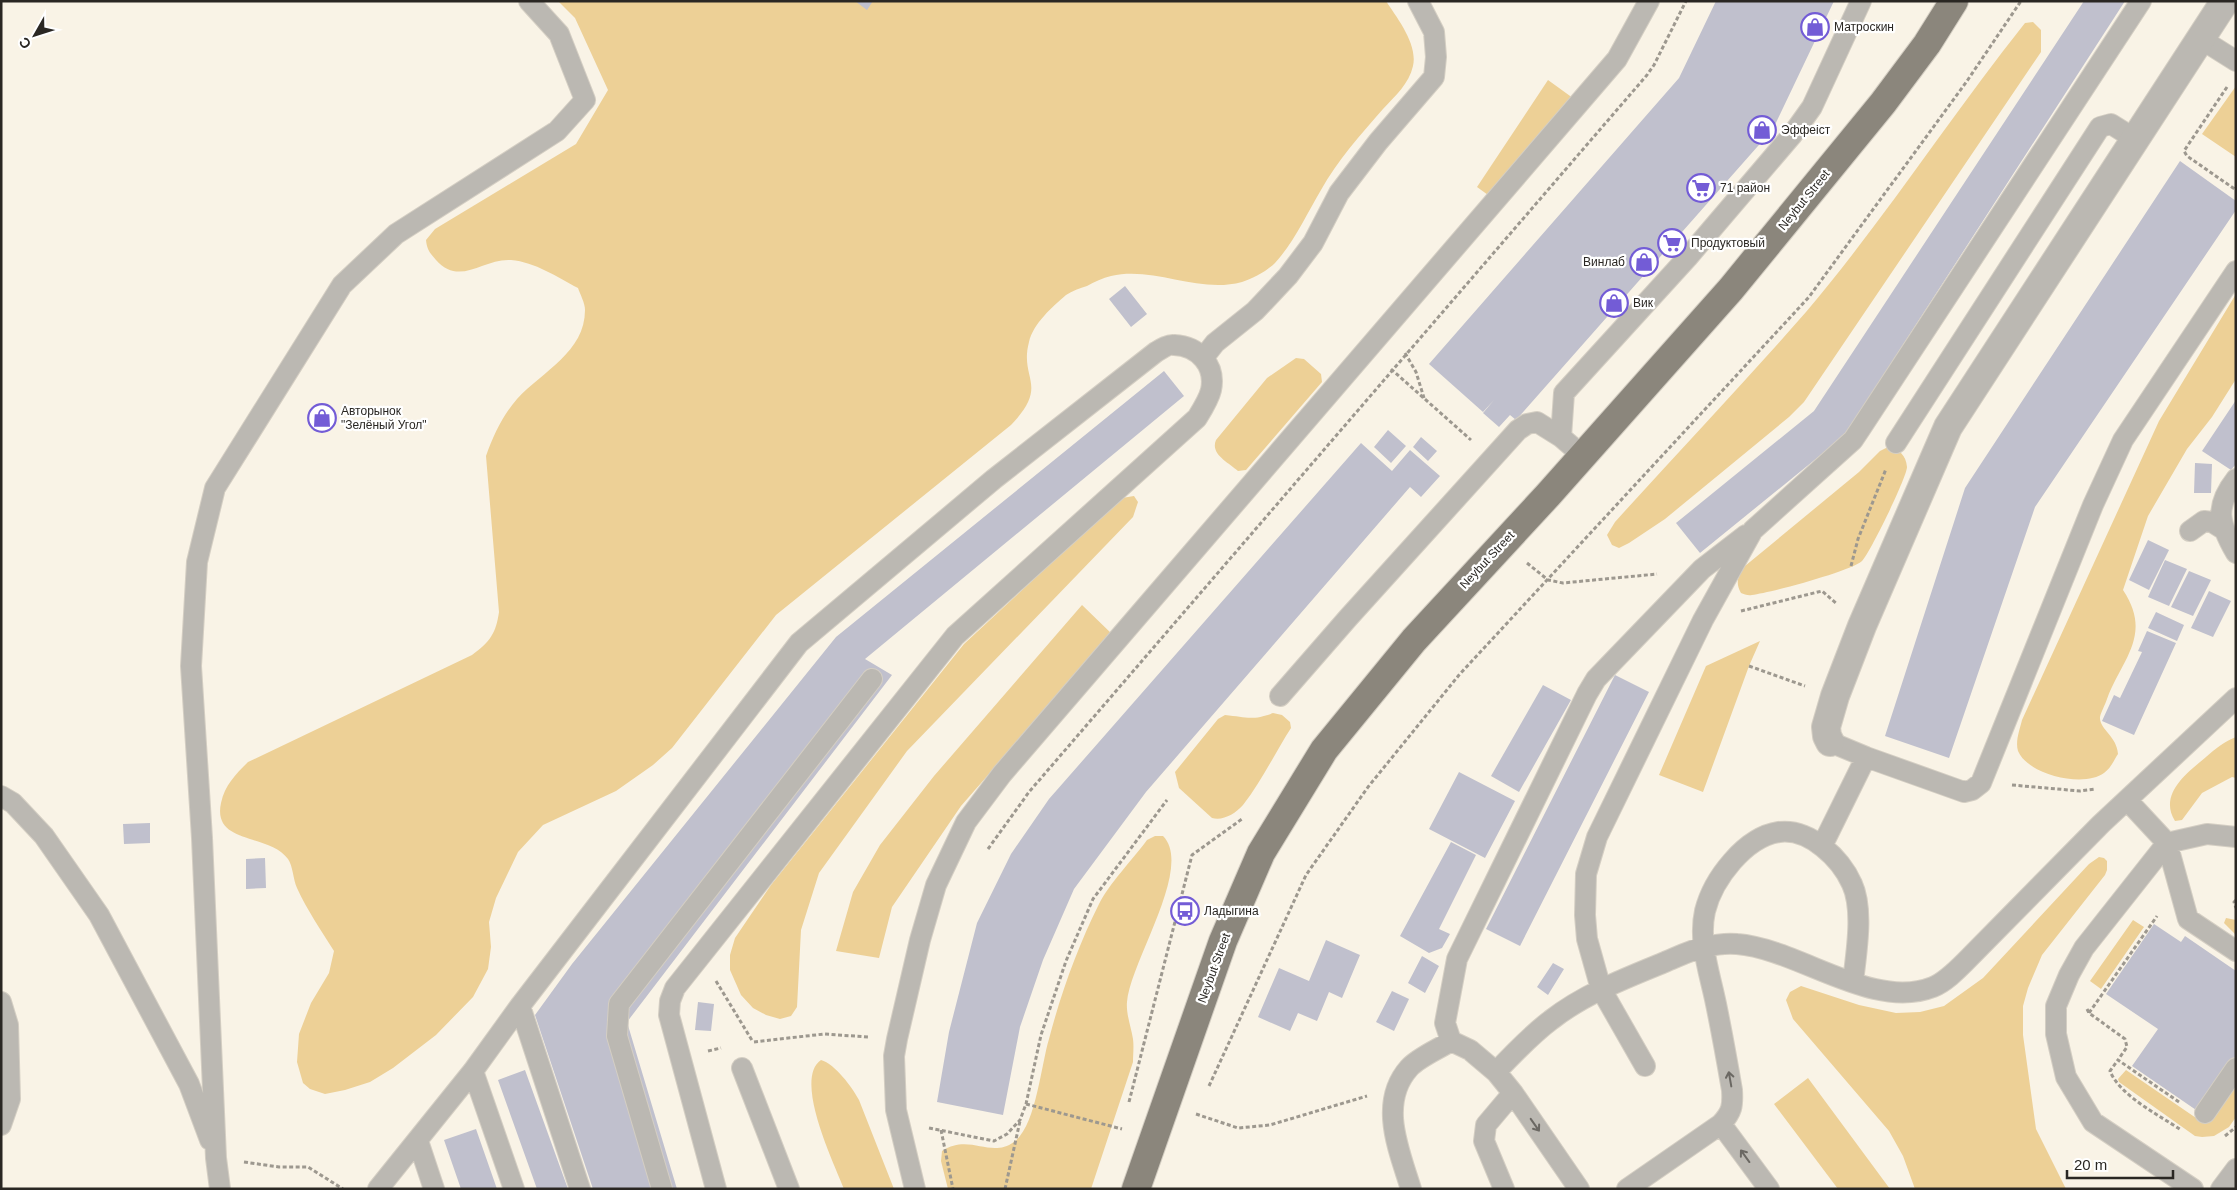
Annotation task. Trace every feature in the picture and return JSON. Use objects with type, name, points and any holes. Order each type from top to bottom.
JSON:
[{"type":"main road","name":"Neybut Street","points":[[1136,1189],[1222,940],[1261,853],[1324,750],[1414,640],[1583,456],[1731,289],[1866,124],[1927,44],[1954,1]]},
{"type":"street","points":[[1830,742],[1826,727],[1862,626],[1948,427],[2225,1]]},
{"type":"lane","points":[[220,1189],[216,1158],[202,838],[191,666],[197,562],[215,488],[342,285],[396,234],[557,131],[585,100],[559,34],[529,1]]},
{"type":"lane","points":[[1204,357],[1215,343],[1255,311],[1288,276],[1313,243],[1339,193],[1378,142],[1434,77],[1436,57],[1434,32],[1418,1]]},
{"type":"lane","points":[[915,1189],[898,1123],[894,1056],[920,940],[936,884],[966,822],[1002,774],[1617,59],[1649,1]]},
{"type":"lane","points":[[1561,437],[1564,393],[1688,257],[1792,134],[1812,107],[1861,1]]},
{"type":"lane","points":[[1579,1189],[1513,1093],[1496,1072],[1470,1050],[1452,1041],[1445,1023],[1457,959],[1596,679],[1702,569],[1753,530],[1853,440],[2141,1]]},
{"type":"lane","points":[[2201,39],[2234,60]]},
{"type":"lane","points":[[1896,443],[2100,127],[2111,124],[2134,139]]},
{"type":"lane","points":[[1830,742],[1964,792],[1972,790],[1980,782],[2093,505],[2123,440],[2236,271]]},
{"type":"lane","points":[[378,1189],[473,1071],[520,1006],[799,643],[994,479],[1156,352],[1173,344],[1189,348],[1204,357],[1212,373],[1211,392],[1197,418],[955,636],[675,988],[670,1001],[669,1014],[716,1189]]},
{"type":"lane","points":[[1280,696],[1354,611],[1518,430],[1527,424],[1537,422],[1561,437],[1583,456]]},
{"type":"lane","points":[[2236,479],[2229,488],[2222,506],[2221,521],[2222,529],[2236,553]]},
{"type":"lane","points":[[2190,531],[2204,521],[2212,522],[2222,529]]},
{"type":"lane","points":[[1645,1066],[1601,989],[1588,939],[1585,915],[1586,874],[1598,837],[1704,620],[1753,530]]},
{"type":"lane","points":[[662,1189],[618,1036],[620,1004],[872,680]]},
{"type":"lane","points":[[1496,1072],[1552,1018],[1601,989],[1703,947],[1736,944],[1774,950],[1827,973],[1879,990],[1906,993],[1933,987],[1950,976],[2127,800],[2236,698]]},
{"type":"lane","points":[[1822,846],[1866,757]]},
{"type":"lane","points":[[1,796],[13,803],[44,836],[99,915],[189,1084],[216,1158]]},
{"type":"lane","points":[[2127,800],[2167,843],[2188,919],[2236,951]]},
{"type":"lane","points":[[1627,1189],[1721,1124],[1731,1113],[1733,1106],[1732,1090],[1703,947],[1705,911],[1717,884],[1732,860],[1759,839],[1780,832],[1804,835],[1822,846],[1836,861],[1853,885],[1859,920],[1853,982]]},
{"type":"lane","points":[[2193,1189],[2093,1122],[2066,1077],[2056,1034],[2056,1006],[2069,975],[2084,948],[2167,843],[2207,834],[2236,837]]},
{"type":"lane","points":[[1,1002],[8,1025],[10,1099],[1,1125]]},
{"type":"lane","points":[[520,1006],[580,1189]]},
{"type":"lane","points":[[1411,1189],[1392,1118],[1396,1088],[1410,1067],[1452,1041]]},
{"type":"lane","points":[[742,1068],[789,1189]]},
{"type":"lane","points":[[2205,1113],[2236,1068]]},
{"type":"lane","points":[[473,1071],[514,1189]]},
{"type":"lane","points":[[1504,1189],[1484,1141],[1486,1125],[1513,1093]]},
{"type":"lane","points":[[1721,1124],[1769,1189]]},
{"type":"lane","points":[[418,1141],[434,1189]]},
{"type":"lane","points":[[2222,1189],[2236,1169]]},
{"type":"path","points":[[984,857],[992,841],[1029,792],[1647,75],[1654,65],[1686,1]]},
{"type":"path","points":[[1208,1088],[1306,875],[1368,788],[1459,675],[1809,297],[1967,81],[2021,1]]},
{"type":"path","points":[[2234,60],[2234,78],[2184,151],[2187,156],[2236,190]]},
{"type":"path","points":[[1382,330],[1406,355],[1416,372],[1424,398]]},
{"type":"path","points":[[1367,348],[1460,430]]},
{"type":"path","points":[[1548,580],[1563,583],[1702,569]]},
{"type":"path","points":[[1704,620],[1822,591],[1862,626]]},
{"type":"path","points":[[1749,666],[1836,696]]},
{"type":"path","points":[[1980,782],[2080,791],[2150,779]]},
{"type":"path","points":[[1005,1189],[1044,1026],[1066,961],[1093,899],[1167,800]]},
{"type":"path","points":[[2236,900],[2234,902],[2236,908]]},
{"type":"path","points":[[2152,912],[2174,926],[2182,926],[2188,919]]},
{"type":"path","points":[[2089,1014],[2157,915]]},
{"type":"path","points":[[701,956],[754,1043]]},
{"type":"path","points":[[2083,1003],[2089,1014],[2125,1039],[2126,1047],[2110,1072],[2114,1082],[2187,1135]]},
{"type":"path","points":[[745,1044],[824,1034],[897,1039]]},
{"type":"path","points":[[680,1056],[727,1047]]},
{"type":"path","points":[[2118,1060],[2198,1115],[2205,1113]]},
{"type":"path","points":[[1196,1114],[1238,1128],[1270,1126],[1396,1088]]},
{"type":"path","points":[[1026,1104],[1122,1130]]},
{"type":"path","points":[[1193,1123],[1200,1105]]},
{"type":"path","points":[[898,1123],[994,1141],[1007,1134],[1020,1120]]},
{"type":"path","points":[[2218,1140],[2236,1127]]},
{"type":"path","points":[[941,1130],[953,1189]]},
{"type":"path","points":[[216,1158],[279,1166],[308,1166],[343,1189]]},
{"type":"shaded area","points":[[558,1],[1386,1],[1410,40],[1414,58],[1411,72],[1405,84],[1342,158],[1327,179],[1289,246],[1268,269],[1246,281],[1226,285],[1193,283],[1144,274],[1111,276],[1071,292],[1055,304],[1039,322],[1031,335],[1027,355],[1031,382],[1029,400],[1023,411],[1011,425],[776,615],[672,748],[653,765],[616,791],[543,825],[518,852],[496,898],[489,922],[491,947],[488,969],[473,997],[436,1035],[393,1068],[370,1082],[325,1094],[310,1089],[303,1083],[297,1062],[299,1034],[311,1003],[329,973],[334,951],[301,896],[288,859],[268,845],[244,837],[225,826],[221,816],[221,803],[228,786],[248,762],[472,655],[488,641],[494,631],[499,612],[486,456],[499,426],[512,405],[527,389],[561,360],[578,338],[583,325],[585,307],[578,288],[537,267],[520,261],[501,261],[463,271],[445,268],[429,251],[426,240],[435,229],[576,144],[608,90],[575,18]]},
{"type":"shaded area","points":[[2033,22],[2041,30],[2041,52],[1804,402],[1789,417],[1665,519],[1619,548],[1612,545],[1607,535],[1615,522],[1806,312],[1863,241],[2025,23]]},
{"type":"shaded area","points":[[1548,80],[1577,101],[1495,200],[1477,187]]},
{"type":"shaded area","points":[[2236,86],[2236,157],[2202,134]]},
{"type":"shaded area","points":[[2236,294],[2236,379],[2212,417],[2187,449],[2148,516],[2123,590],[2132,606],[2135,634],[2127,659],[2113,685],[2100,717],[2102,725],[2115,742],[2118,754],[2104,773],[2095,777],[2071,779],[2057,777],[2044,772],[2033,767],[2018,751],[2017,739],[2022,720],[2159,421]]},
{"type":"shaded area","points":[[1296,358],[1304,359],[1321,374],[1322,382],[1246,470],[1238,471],[1218,454],[1215,445],[1216,440],[1267,378]]},
{"type":"shaded area","points":[[1888,447],[1901,453],[1907,467],[1888,515],[1862,561],[1827,576],[1792,586],[1751,595],[1741,593],[1738,579],[1745,566],[1859,472],[1880,451]]},
{"type":"shaded area","points":[[1134,496],[1138,502],[1133,517],[907,751],[819,873],[801,930],[797,1007],[791,1016],[780,1019],[766,1015],[753,1008],[741,995],[730,970],[730,955],[735,938],[771,885],[964,644],[1122,498]]},
{"type":"shaded area","points":[[1082,605],[1113,635],[1084,665],[961,806],[892,907],[879,958],[836,951],[853,892],[880,845],[934,776]]},
{"type":"shaded area","points":[[1760,641],[1703,792],[1659,775],[1706,666]]},
{"type":"shaded area","points":[[1273,713],[1282,715],[1290,722],[1291,728],[1243,805],[1229,816],[1212,818],[1179,788],[1175,772],[1218,719],[1225,715],[1254,718]]},
{"type":"shaded area","points":[[2236,737],[2236,778],[2232,777],[2202,793],[2182,820],[2175,821],[2170,802],[2177,785],[2213,751]]},
{"type":"shaded area","points":[[1155,836],[1163,836],[1170,850],[1171,869],[1158,916],[1131,985],[1127,1007],[1133,1039],[1133,1062],[1091,1189],[948,1189],[941,1161],[942,1151],[962,1144],[988,1148],[1005,1147],[1014,1142],[1028,1123],[1059,1004],[1091,920],[1103,896],[1115,880],[1147,840]]},
{"type":"shaded area","points":[[2099,857],[2107,861],[2105,875],[2042,955],[2028,988],[2023,1006],[2023,1035],[2036,1129],[2066,1189],[1915,1189],[1903,1156],[1889,1131],[1793,1019],[1786,1000],[1790,992],[1801,986],[1859,1005],[1896,1013],[1920,1012],[1944,1006],[1983,978],[2089,864]]},
{"type":"shaded area","points":[[2226,918],[2236,920],[2236,935],[2224,923]]},
{"type":"shaded area","points":[[2133,920],[2144,927],[2101,989],[2090,981]]},
{"type":"shaded area","points":[[821,1060],[837,1071],[848,1083],[859,1100],[894,1189],[844,1189],[825,1142],[813,1102],[811,1085],[814,1070]]},
{"type":"shaded area","points":[[2126,1070],[2199,1120],[2236,1078],[2236,1117],[2229,1127],[2214,1136],[2195,1136],[2119,1082],[2118,1079]]},
{"type":"shaded area","points":[[1808,1078],[1890,1189],[1838,1189],[1774,1104]]},
{"type":"building","points":[[855,1],[873,1],[867,10]]},
{"type":"building","points":[[1716,1],[1834,1],[1773,129],[1516,420],[1510,415],[1499,427],[1483,413],[1494,400],[1483,412],[1429,364],[1679,78]]},
{"type":"building","points":[[2084,1],[2125,1],[1844,436],[1700,553],[1676,523],[1814,411]]},
{"type":"building","points":[[2180,161],[2236,201],[2236,210],[2035,507],[1949,758],[1885,736],[1965,488]]},
{"type":"building","points":[[1125,286],[1147,314],[1131,327],[1109,299]]},
{"type":"building","points":[[1164,371],[1184,396],[865,659],[892,675],[627,1022],[677,1189],[593,1189],[535,1015],[572,964],[836,637]]},
{"type":"building","points":[[2236,400],[2236,464],[2231,470],[2202,451]]},
{"type":"building","points":[[1388,430],[1406,446],[1391,463],[1374,447]]},
{"type":"building","points":[[1421,437],[1437,451],[1428,461],[1413,447]]},
{"type":"building","points":[[1361,443],[1392,471],[1410,450],[1440,476],[1421,497],[1410,487],[1146,792],[1074,889],[1043,960],[1020,1027],[1003,1115],[937,1102],[949,1032],[977,923],[1011,854],[1049,799]]},
{"type":"building","points":[[2195,463],[2212,464],[2211,493],[2194,493]]},
{"type":"building","points":[[2148,540],[2169,550],[2149,590],[2129,580]]},
{"type":"building","points":[[2165,560],[2187,569],[2169,606],[2148,597]]},
{"type":"building","points":[[2189,571],[2211,580],[2193,616],[2171,607]]},
{"type":"building","points":[[2209,591],[2231,601],[2213,637],[2191,628]]},
{"type":"building","points":[[2156,612],[2184,625],[2177,641],[2148,628]]},
{"type":"building","points":[[2147,631],[2176,643],[2134,735],[2102,721],[2114,695],[2120,698],[2142,652],[2138,651]]},
{"type":"building","points":[[1615,675],[1649,692],[1520,946],[1486,929]]},
{"type":"building","points":[[1543,685],[1571,700],[1519,792],[1491,776]]},
{"type":"building","points":[[1459,772],[1515,801],[1485,858],[1429,829]]},
{"type":"building","points":[[150,823],[150,843],[124,844],[123,824]]},
{"type":"building","points":[[1451,842],[1476,855],[1439,929],[1450,934],[1442,948],[1429,953],[1400,936]]},
{"type":"building","points":[[265,858],[266,888],[246,889],[246,859]]},
{"type":"building","points":[[2154,924],[2181,942],[2185,936],[2236,971],[2236,1058],[2199,1112],[2132,1066],[2158,1029],[2106,994]]},
{"type":"building","points":[[1326,940],[1360,955],[1342,998],[1329,992],[1317,1021],[1298,1013],[1290,1031],[1258,1017],[1279,968],[1309,981]]},
{"type":"building","points":[[1422,956],[1439,966],[1425,993],[1408,983]]},
{"type":"building","points":[[1553,963],[1564,969],[1548,995],[1537,987]]},
{"type":"building","points":[[1392,991],[1409,999],[1394,1031],[1376,1022]]},
{"type":"building","points":[[698,1002],[714,1004],[711,1031],[695,1030]]},
{"type":"building","points":[[525,1070],[568,1189],[537,1189],[498,1080]]},
{"type":"building","points":[[476,1129],[497,1189],[461,1189],[444,1140]]},
{"type":"place","name":"Матроскин","points":[[1815,27]]},
{"type":"place","name":"Эффеiст","points":[[1762,130]]},
{"type":"place","name":"71 район","points":[[1701,188]]},
{"type":"place","name":"Продуктовый","points":[[1672,243]]},
{"type":"place","name":"Винлаб","points":[[1644,262]]},
{"type":"place","name":"Вик","points":[[1614,303]]},
{"type":"place","name":"Авторынок \"Зелёный Угол\"","points":[[322,418]]},
{"type":"place","name":"Ладыгина","points":[[1185,911]]}]
